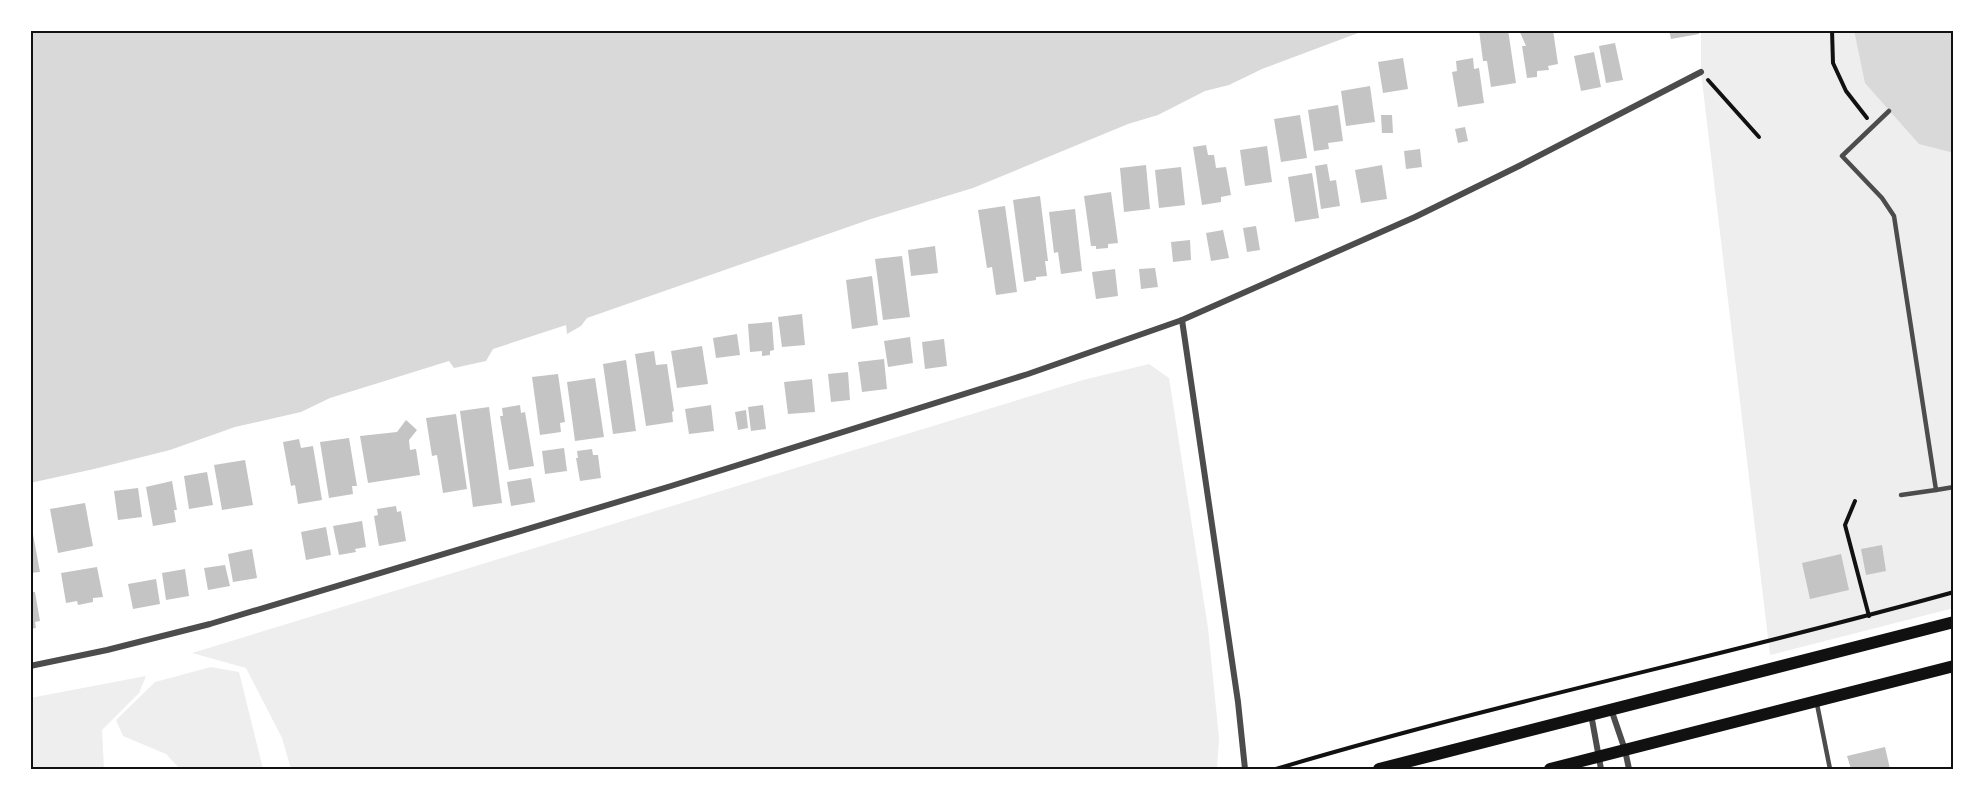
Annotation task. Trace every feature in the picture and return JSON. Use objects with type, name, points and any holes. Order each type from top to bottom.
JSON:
[{"type":"main road","points":[[1379,769],[1954,622]]},
{"type":"main road","points":[[1550,769],[1600,763],[1625,750],[1954,666]]},
{"type":"street","points":[[30,666],[107,650],[210,624],[659,490],[1028,374],[1182,320],[1415,217],[1701,72]]},
{"type":"street","points":[[1182,320],[1238,702],[1245,769]]},
{"type":"street","points":[[1611,709],[1629,769]]},
{"type":"street","points":[[1591,714],[1600,763]]},
{"type":"lane","points":[[1889,111],[1842,156],[1882,198],[1894,216],[1936,490]]},
{"type":"lane","points":[[1901,495],[1954,487]]},
{"type":"lane","points":[[1816,701],[1830,769]]},
{"type":"path","points":[[1832,30],[1833,63],[1846,91],[1872,126]]},
{"type":"path","points":[[1701,72],[1759,137]]},
{"type":"path","points":[[1855,501],[1845,525],[1869,616]]},
{"type":"path","points":[[1276,769],[1566,691],[1869,616],[1954,592]]},
{"type":"shaded area","points":[[30,30],[1366,30],[1262,69],[1229,85],[1205,91],[1158,115],[1128,124],[973,188],[871,219],[587,318],[581,326],[567,334],[566,325],[493,349],[486,361],[454,368],[449,361],[330,398],[301,412],[235,427],[170,450],[30,483]]},
{"type":"shaded area","points":[[1701,30],[1954,30],[1954,608],[1770,655],[1701,72]]},
{"type":"shaded area","points":[[1854,30],[1954,30],[1954,153],[1919,144],[1865,83]]},
{"type":"shaded area","points":[[1149,364],[1169,378],[1208,628],[1219,738],[1217,769],[291,769],[282,738],[246,668],[192,653],[1083,380]]},
{"type":"shaded area","points":[[211,667],[239,672],[263,769],[180,769],[166,754],[123,736],[116,720],[155,682]]},
{"type":"shaded area","points":[[146,676],[139,693],[102,730],[104,769],[30,769],[30,698]]},
{"type":"building","points":[[1479,30],[1508,30],[1516,83],[1491,87],[1487,61],[1483,61]]},
{"type":"building","points":[[1519,30],[1553,30],[1558,64],[1548,66],[1549,70],[1537,71],[1537,77],[1527,78],[1522,46],[1526,46]]},
{"type":"building","points":[[1669,30],[1698,30],[1699,34],[1671,39]]},
{"type":"building","points":[[1615,43],[1623,80],[1606,83],[1599,46]]},
{"type":"building","points":[[1594,52],[1601,87],[1581,91],[1574,56]]},
{"type":"building","points":[[1403,58],[1408,89],[1383,93],[1378,62]]},
{"type":"building","points":[[1473,58],[1474,69],[1479,68],[1484,103],[1458,107],[1452,72],[1457,71],[1456,61]]},
{"type":"building","points":[[1370,86],[1375,122],[1346,126],[1341,91]]},
{"type":"building","points":[[1338,105],[1343,141],[1328,143],[1329,149],[1314,151],[1308,110]]},
{"type":"building","points":[[1300,115],[1307,158],[1281,162],[1274,119]]},
{"type":"building","points":[[1381,115],[1392,115],[1393,133],[1382,133]]},
{"type":"building","points":[[1465,127],[1468,141],[1458,143],[1455,129]]},
{"type":"building","points":[[1206,145],[1208,155],[1214,155],[1216,168],[1226,167],[1231,195],[1221,197],[1221,202],[1202,205],[1193,147]]},
{"type":"building","points":[[1267,146],[1272,182],[1245,186],[1240,150]]},
{"type":"building","points":[[1420,149],[1422,167],[1406,169],[1404,151]]},
{"type":"building","points":[[1327,164],[1330,181],[1336,180],[1340,206],[1321,209],[1315,166]]},
{"type":"building","points":[[1146,165],[1150,209],[1124,212],[1120,168]]},
{"type":"building","points":[[1382,165],[1387,199],[1361,203],[1355,170]]},
{"type":"building","points":[[1181,167],[1185,205],[1159,208],[1155,170]]},
{"type":"building","points":[[1312,173],[1319,218],[1295,222],[1288,177]]},
{"type":"building","points":[[1111,192],[1118,243],[1108,244],[1108,248],[1096,249],[1096,246],[1091,246],[1084,196]]},
{"type":"building","points":[[1040,196],[1048,261],[1045,261],[1047,276],[1036,277],[1036,280],[1024,282],[1013,200]]},
{"type":"building","points":[[1005,206],[1017,292],[996,295],[992,267],[987,268],[978,210]]},
{"type":"building","points":[[1075,209],[1082,271],[1061,274],[1058,252],[1054,253],[1049,212]]},
{"type":"building","points":[[1256,226],[1260,250],[1247,252],[1243,228]]},
{"type":"building","points":[[1223,230],[1229,258],[1211,261],[1206,233]]},
{"type":"building","points":[[1190,240],[1191,260],[1173,262],[1171,242]]},
{"type":"building","points":[[935,246],[938,273],[911,276],[908,250]]},
{"type":"building","points":[[902,256],[910,317],[883,320],[875,259]]},
{"type":"building","points":[[1155,268],[1158,287],[1141,289],[1139,269]]},
{"type":"building","points":[[1115,269],[1118,296],[1096,299],[1092,272]]},
{"type":"building","points":[[872,276],[878,325],[852,329],[846,280]]},
{"type":"building","points":[[802,314],[805,345],[782,347],[778,317]]},
{"type":"building","points":[[772,322],[774,350],[770,351],[770,355],[762,356],[762,351],[750,352],[748,324]]},
{"type":"building","points":[[737,334],[740,355],[716,358],[713,338]]},
{"type":"building","points":[[910,337],[913,363],[888,367],[884,341]]},
{"type":"building","points":[[944,339],[947,366],[925,369],[922,342]]},
{"type":"building","points":[[702,346],[708,384],[677,388],[671,351]]},
{"type":"building","points":[[654,351],[656,365],[667,364],[674,411],[672,412],[673,422],[646,426],[635,354]]},
{"type":"building","points":[[884,359],[887,389],[862,392],[858,362]]},
{"type":"building","points":[[626,360],[636,431],[613,434],[603,364]]},
{"type":"building","points":[[848,372],[850,400],[831,402],[828,374]]},
{"type":"building","points":[[558,374],[565,422],[560,423],[561,432],[540,435],[532,377]]},
{"type":"building","points":[[595,378],[604,437],[575,441],[567,382]]},
{"type":"building","points":[[812,379],[815,412],[788,414],[784,382]]},
{"type":"building","points":[[520,405],[521,413],[525,412],[534,466],[509,470],[500,416],[503,416],[502,408]]},
{"type":"building","points":[[711,405],[714,431],[689,434],[685,409]]},
{"type":"building","points":[[763,405],[766,429],[751,431],[748,407]]},
{"type":"building","points":[[489,407],[502,503],[473,507],[460,411]]},
{"type":"building","points":[[746,410],[748,428],[738,430],[735,412]]},
{"type":"building","points":[[456,414],[467,489],[443,493],[437,455],[432,456],[426,418]]},
{"type":"building","points":[[406,420],[417,430],[409,440],[410,450],[416,449],[420,475],[368,483],[360,436],[397,432]]},
{"type":"building","points":[[349,438],[357,486],[352,486],[353,494],[329,498],[320,442]]},
{"type":"building","points":[[299,439],[301,448],[313,446],[322,500],[298,504],[295,485],[291,486],[283,442]]},
{"type":"building","points":[[564,448],[567,471],[545,474],[542,451]]},
{"type":"building","points":[[592,449],[593,455],[598,455],[601,478],[580,481],[577,451]]},
{"type":"building","points":[[245,460],[253,505],[222,510],[214,465]]},
{"type":"building","points":[[207,472],[213,505],[189,509],[184,476]]},
{"type":"building","points":[[531,478],[535,502],[511,506],[507,482]]},
{"type":"building","points":[[172,481],[177,510],[174,510],[176,522],[153,526],[146,487]]},
{"type":"building","points":[[138,488],[142,517],[118,520],[114,491]]},
{"type":"building","points":[[85,503],[93,546],[58,553],[50,509]]},
{"type":"building","points":[[396,506],[397,512],[401,511],[406,541],[379,546],[374,516],[378,515],[377,509]]},
{"type":"building","points":[[30,518],[40,572],[30,573]]},
{"type":"building","points":[[362,521],[366,547],[355,549],[356,552],[339,555],[333,526]]},
{"type":"building","points":[[326,527],[331,555],[306,560],[301,532]]},
{"type":"building","points":[[1882,545],[1886,571],[1866,575],[1861,549]]},
{"type":"building","points":[[252,549],[257,578],[233,582],[228,554]]},
{"type":"building","points":[[1841,554],[1849,590],[1810,599],[1802,563]]},
{"type":"building","points":[[225,565],[230,586],[208,590],[204,568]]},
{"type":"building","points":[[97,567],[103,597],[93,598],[93,602],[78,605],[77,601],[66,603],[61,573]]},
{"type":"building","points":[[185,569],[189,596],[166,600],[162,573]]},
{"type":"building","points":[[156,579],[160,604],[133,609],[128,584]]},
{"type":"building","points":[[30,588],[32,592],[35,592],[40,621],[35,622],[36,628],[30,629]]},
{"type":"building","points":[[1885,747],[1890,769],[1851,769],[1847,756]]}]
